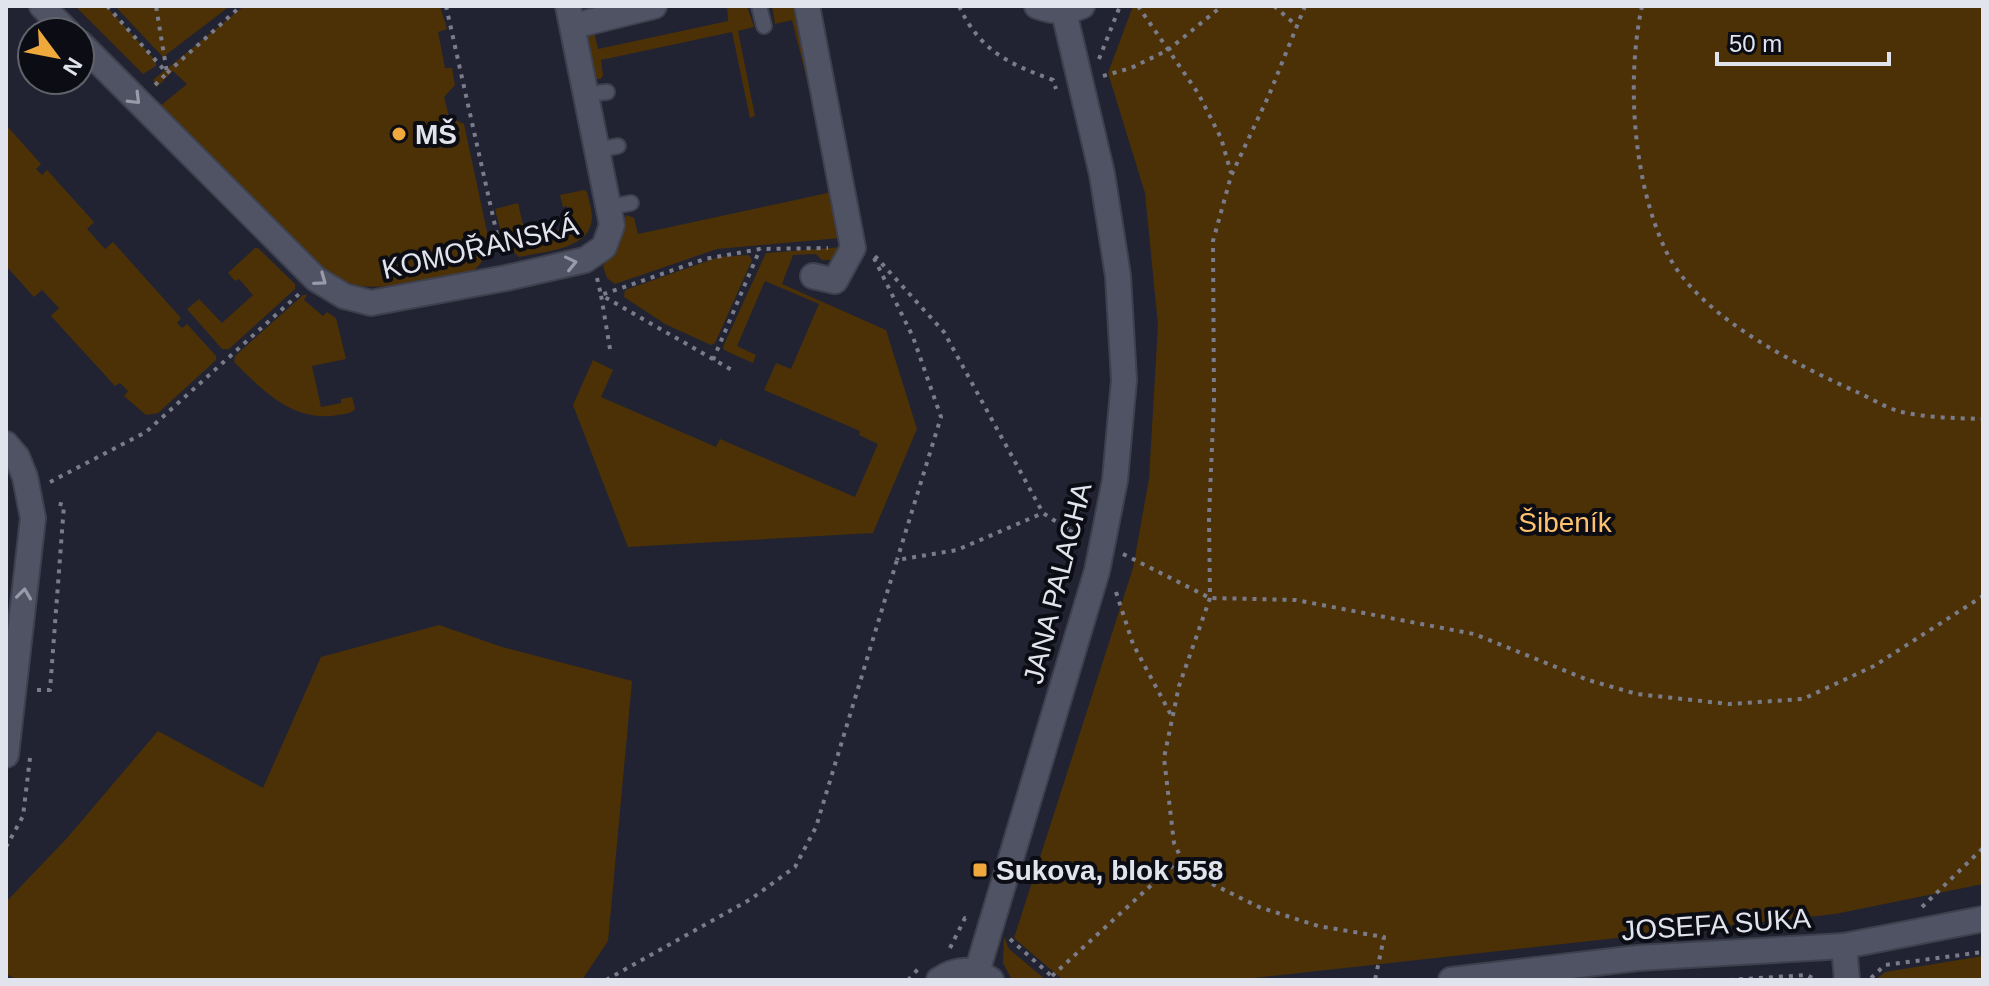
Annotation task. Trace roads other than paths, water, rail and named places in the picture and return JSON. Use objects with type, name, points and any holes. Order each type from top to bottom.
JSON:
[{"type":"street","points":[[570,16],[654,6]]},
{"type":"street","points":[[807,6],[853,248],[835,281],[813,276]]},
{"type":"street","name":"JANA PALACHA","points":[[984,976],[991,923],[1097,571],[1115,480],[1124,380],[1118,276],[1089,80],[1073,9],[1049,11],[1037,6]]},
{"type":"street","name":"KOMOŘANSKÁ","points":[[96,59],[316,279],[344,296],[371,303],[506,278],[595,253],[620,205],[596,93],[570,16]]},
{"type":"street","points":[[6,444],[17,457],[25,477],[33,518],[6,755]]},
{"type":"street","name":"JOSEFA SUKA","points":[[1451,980],[1638,958],[1844,946],[1983,919]]},
{"type":"street","points":[[1844,946],[1847,980]]},
{"type":"street","points":[[930,972],[964,970],[984,976]]},
{"type":"lane","points":[[759,6],[764,26]]},
{"type":"place","name":"MŠ","points":[[399,134]]},
{"type":"place","name":"Sukova, blok 558","points":[[980,870]]},
{"type":"park label","name":"Šibeník","points":[[1565,522]]}]
